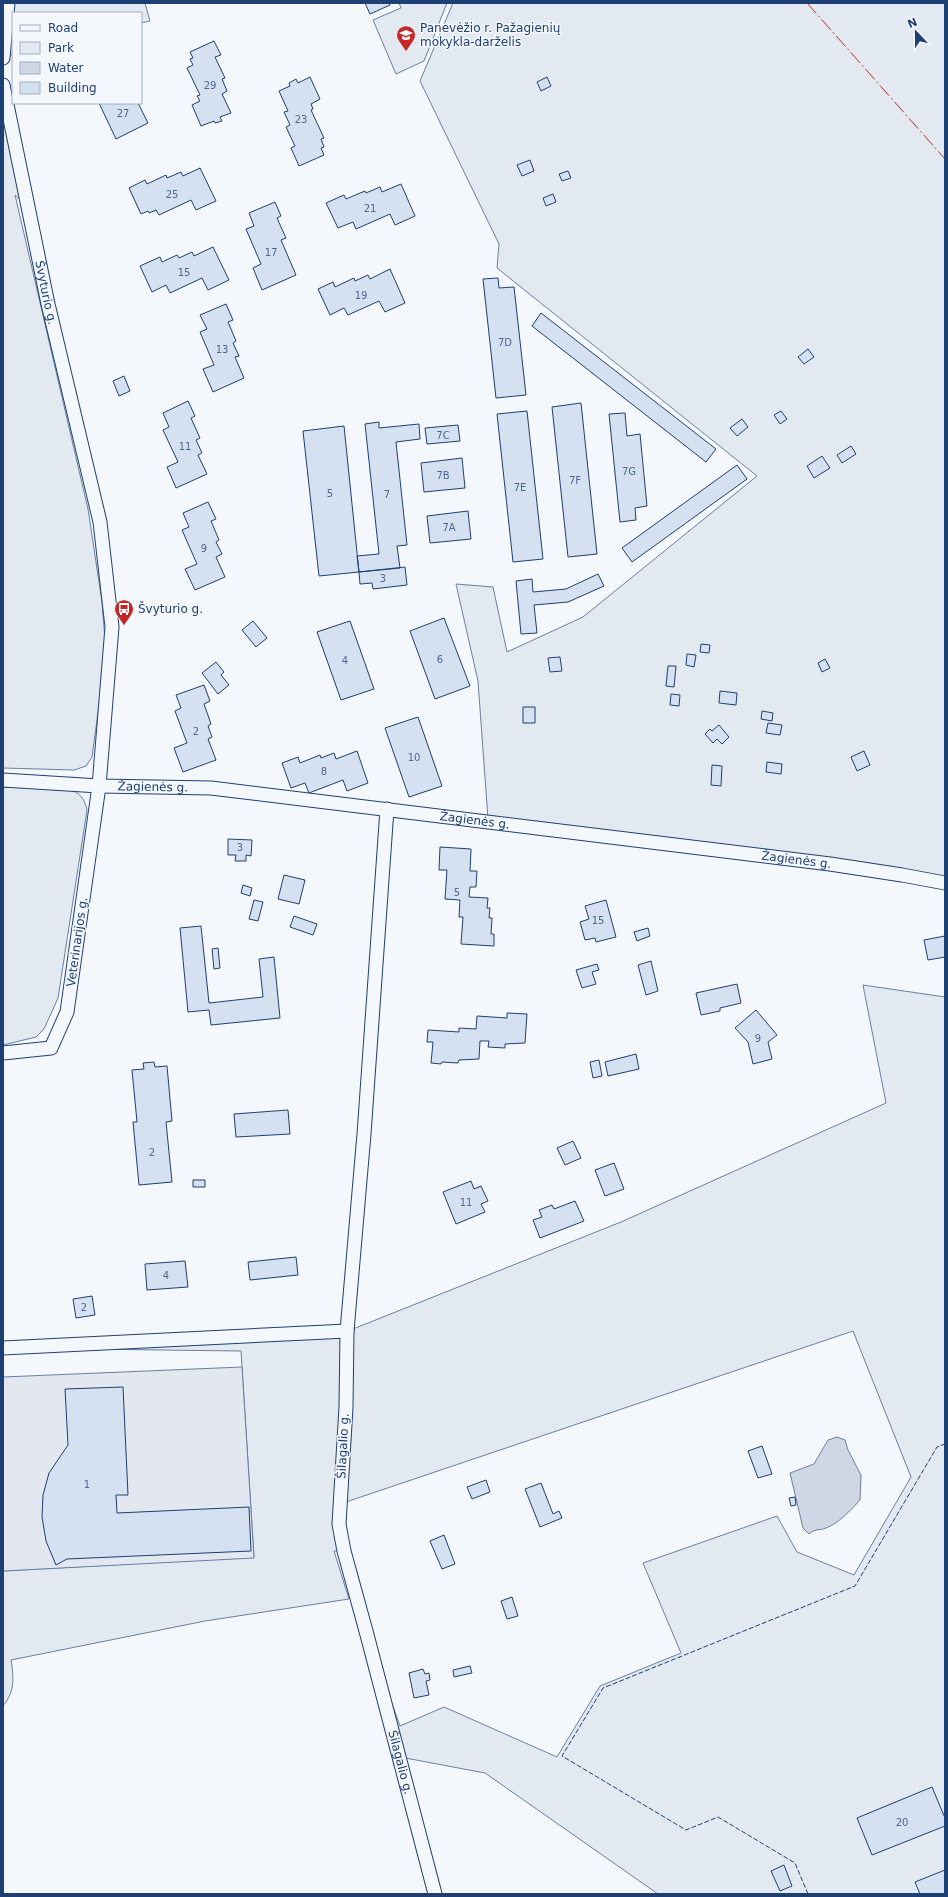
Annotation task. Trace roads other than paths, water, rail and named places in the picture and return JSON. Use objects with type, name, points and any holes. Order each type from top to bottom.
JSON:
[{"type":"street","points":[[3,58],[8,3]]},
{"type":"street","name":"Švyturio g.","points":[[3,85],[48,304],[100,522],[112,627],[99,786]]},
{"type":"street","name":"Žagienės g.","points":[[3,780],[99,786],[211,788],[830,864],[945,883]]},
{"type":"street","name":"Veterinarijos g.","points":[[3,1053],[50,1048],[67,1012],[99,786]]},
{"type":"street","name":"Šilagalio g.","points":[[387,809],[348,1331],[339,1524],[344,1551],[435,1894]]},
{"type":"street","points":[[3,1348],[348,1331]]},
{"type":"water","points":[[837,1437],[845,1440],[848,1450],[861,1475],[860,1500],[836,1523],[826,1528],[813,1531],[809,1534],[803,1528],[790,1473],[814,1464],[828,1440]]},
{"type":"place","name":"Panevėžio r. Pažagienių mokykla-darželis","points":[[406,52]]},
{"type":"place","name":"Švyturio g.","points":[[124,626]]}]
